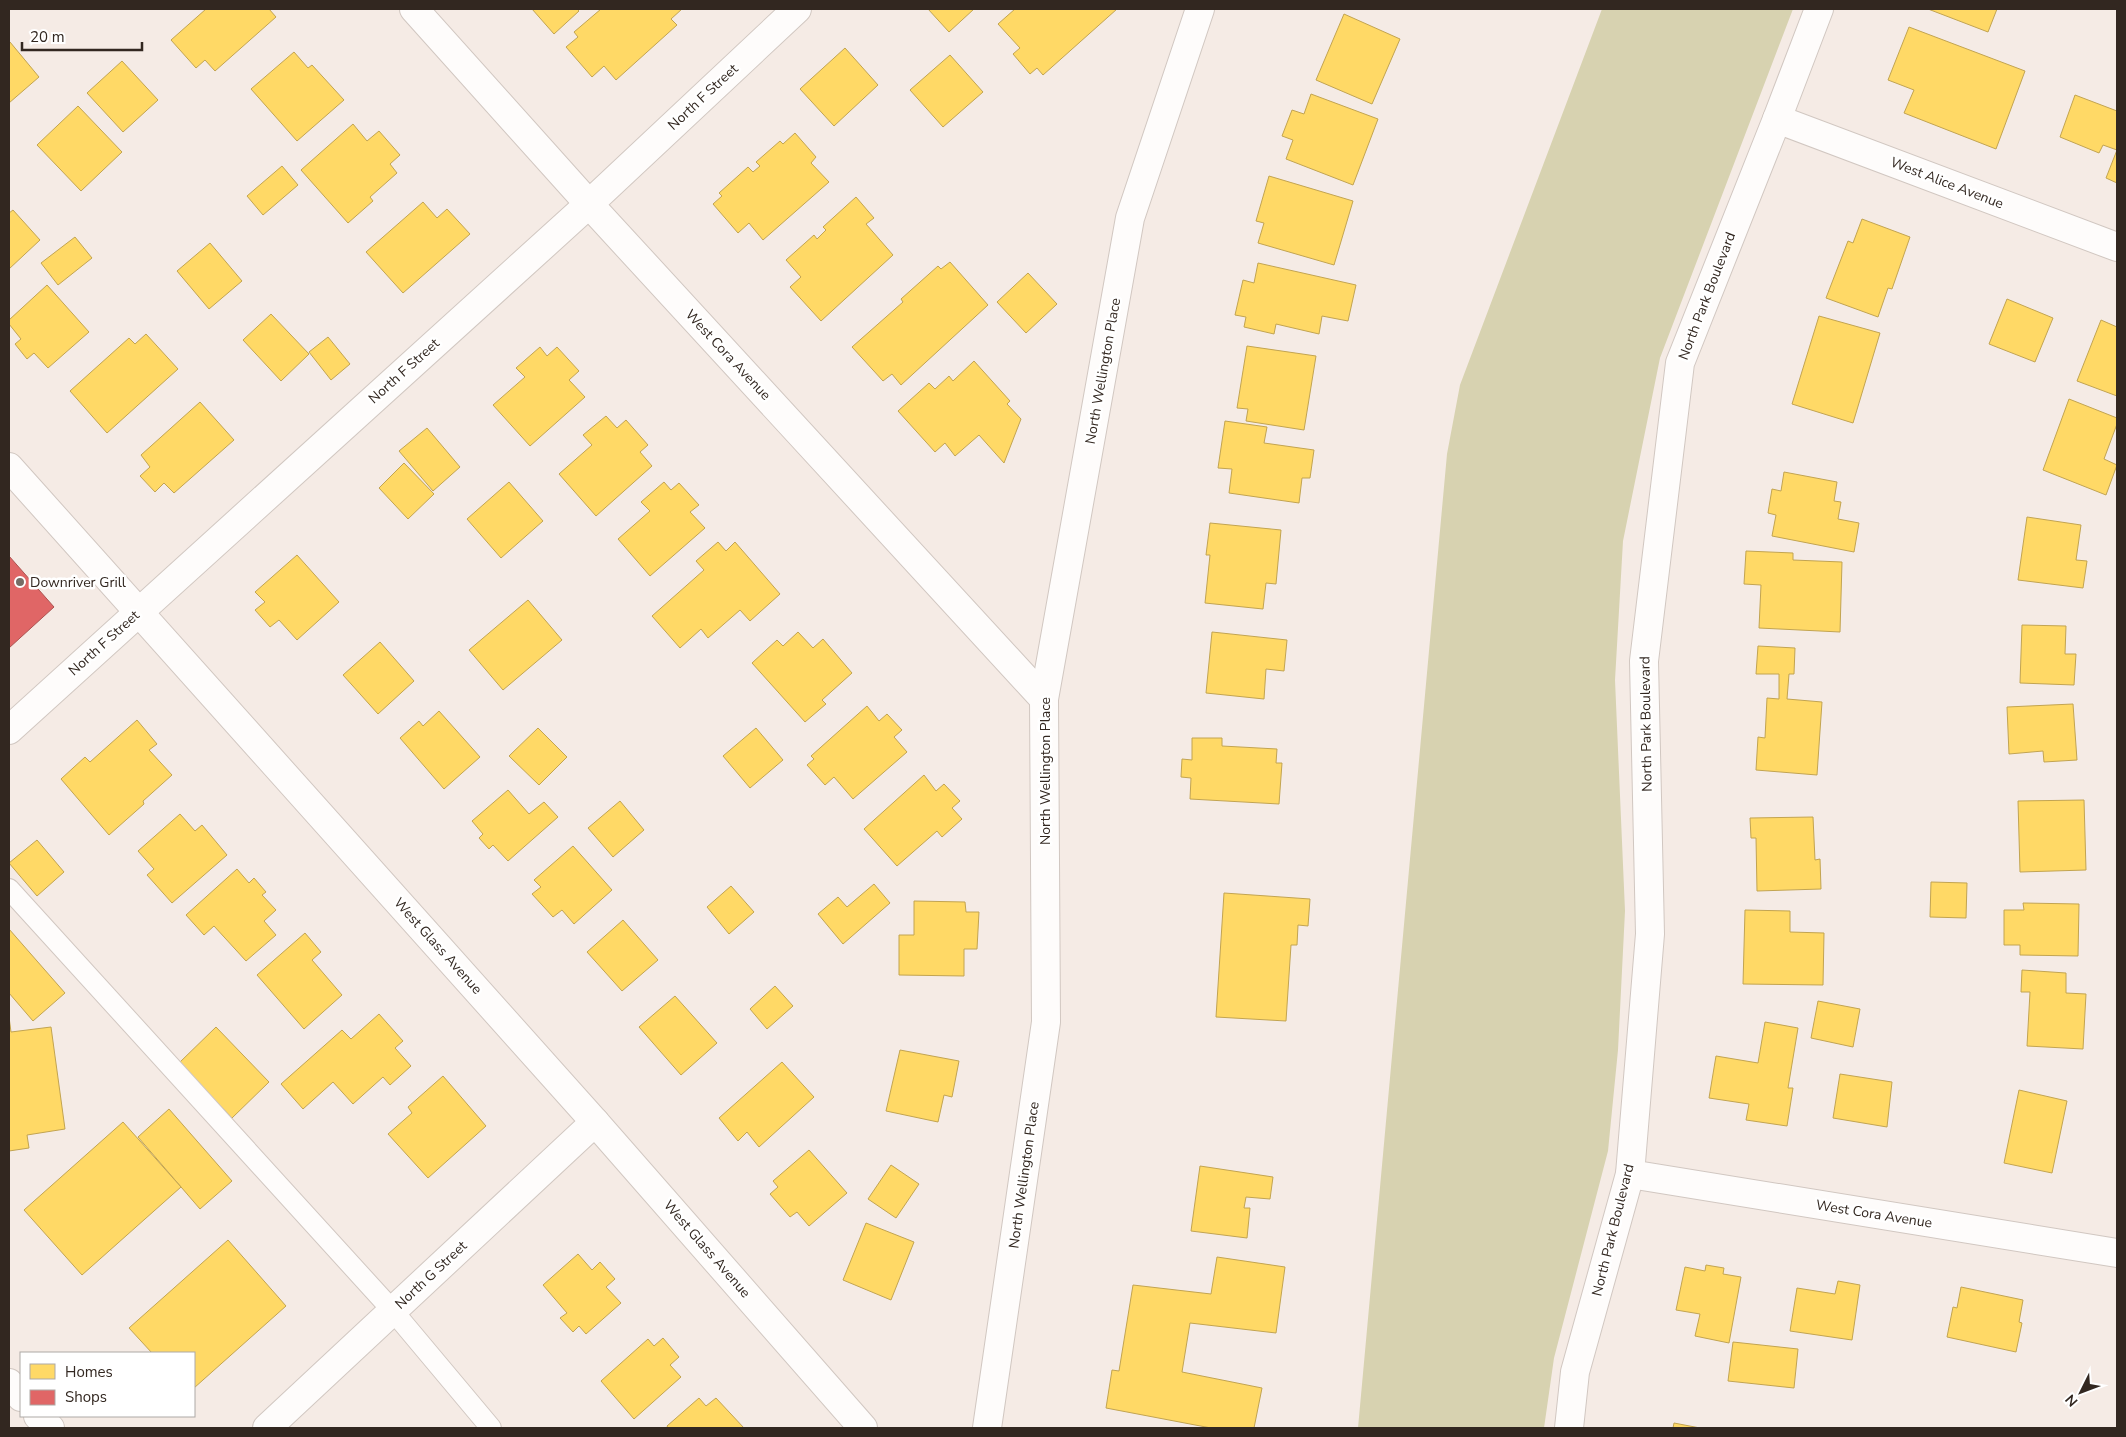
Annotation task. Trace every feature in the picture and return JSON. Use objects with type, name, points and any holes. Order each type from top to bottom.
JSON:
[{"type":"street","name":"West Cora Avenue","points":[[414,9],[589,204],[1044,699]]},
{"type":"street","name":"North F Street","points":[[9,730],[589,204],[797,9]]},
{"type":"street","name":"North Wellington Place","points":[[987,1428],[1046,1022],[1044,699],[1130,218],[1200,9]]},
{"type":"street","name":"North Park Boulevard","points":[[1569,1428],[1575,1372],[1630,1174],[1650,934],[1644,661],[1680,363],[1777,119],[1818,9]]},
{"type":"street","name":"West Alice Avenue","points":[[1777,119],[2117,247]]},
{"type":"street","name":"West Glass Avenue","points":[[9,467],[595,1122],[863,1428]]},
{"type":"street","name":"North G Street","points":[[267,1428],[595,1122]]},
{"type":"street","name":"West Cora Avenue","points":[[1630,1174],[2117,1253]]},
{"type":"street","points":[[9,1382],[20,1395]]},
{"type":"street","points":[[39,1417],[50,1428]]},
{"type":"lane","points":[[9,889],[393,1310],[491,1428]]},
{"type":"shaded area","points":[[1602,9],[1793,9],[1660,358],[1623,541],[1615,680],[1625,911],[1618,1050],[1608,1151],[1554,1358],[1544,1428],[1358,1428],[1447,454],[1460,385]]},
{"type":"building: Homes","points":[[206,9],[269,9],[276,17],[215,71],[205,60],[196,68],[171,40]]},
{"type":"building: Homes","points":[[532,9],[577,9],[579,11],[554,34]]},
{"type":"building: Homes","points":[[601,9],[682,9],[671,19],[677,25],[616,80],[604,66],[592,77],[566,47],[578,37],[574,32]]},
{"type":"building: Homes","points":[[928,9],[974,9],[949,32]]},
{"type":"building: Homes","points":[[1015,9],[1117,9],[1043,75],[1037,68],[1030,74],[1013,54],[1020,48],[998,24]]},
{"type":"building: Homes","points":[[1928,9],[1997,9],[1988,32]]},
{"type":"building: Homes","points":[[1344,14],[1400,39],[1372,104],[1316,80]]},
{"type":"building: Homes","points":[[1909,27],[2025,71],[1996,149],[1904,113],[1914,90],[1888,80]]},
{"type":"building: Homes","points":[[9,43],[39,77],[9,103]]},
{"type":"building: Homes","points":[[845,48],[878,85],[834,126],[800,89]]},
{"type":"building: Homes","points":[[294,52],[308,68],[312,65],[344,100],[297,141],[251,89]]},
{"type":"building: Homes","points":[[950,55],[983,92],[943,127],[910,90]]},
{"type":"building: Homes","points":[[122,61],[158,100],[123,132],[87,93]]},
{"type":"building: Homes","points":[[1311,94],[1378,119],[1353,185],[1286,159],[1293,140],[1282,136],[1292,110],[1304,114]]},
{"type":"building: Homes","points":[[2075,95],[2117,111],[2117,150],[2103,145],[2099,153],[2060,137]]},
{"type":"building: Homes","points":[[78,106],[122,152],[81,191],[37,145]]},
{"type":"building: Homes","points":[[353,124],[367,141],[379,131],[400,155],[390,164],[397,173],[370,197],[373,201],[348,223],[301,170]]},
{"type":"building: Homes","points":[[795,133],[816,157],[811,163],[829,182],[763,240],[749,223],[738,233],[713,204],[722,196],[719,193],[748,167],[753,172],[760,166],[756,162],[780,141],[783,144]]},
{"type":"building: Homes","points":[[2117,150],[2117,183],[2106,178]]},
{"type":"building: Homes","points":[[282,166],[298,185],[263,215],[247,196]]},
{"type":"building: Homes","points":[[1269,176],[1353,201],[1334,265],[1258,243],[1264,223],[1256,221]]},
{"type":"building: Homes","points":[[856,197],[874,218],[866,224],[893,255],[821,321],[790,287],[801,277],[786,260],[814,235],[817,239],[826,230],[823,227]]},
{"type":"building: Homes","points":[[423,202],[437,218],[447,209],[470,234],[403,293],[366,252]]},
{"type":"building: Homes","points":[[13,210],[40,240],[9,269],[9,213]]},
{"type":"building: Homes","points":[[1862,219],[1910,237],[1892,289],[1888,288],[1878,317],[1826,298],[1848,241],[1853,243]]},
{"type":"building: Homes","points":[[75,237],[92,258],[58,285],[41,263]]},
{"type":"building: Homes","points":[[210,243],[242,281],[209,309],[177,271]]},
{"type":"building: Homes","points":[[950,262],[988,305],[901,385],[892,374],[883,381],[852,347],[903,302],[901,299],[938,266],[941,269]]},
{"type":"building: Homes","points":[[1258,263],[1356,285],[1348,321],[1322,316],[1319,334],[1276,324],[1274,334],[1244,327],[1246,317],[1235,315],[1243,280],[1254,283]]},
{"type":"building: Homes","points":[[1028,273],[1057,304],[1026,333],[997,302]]},
{"type":"building: Homes","points":[[47,285],[89,332],[48,368],[34,353],[27,359],[15,344],[21,339],[9,324],[9,320]]},
{"type":"building: Homes","points":[[2007,299],[2053,318],[2035,362],[1989,344]]},
{"type":"building: Homes","points":[[271,314],[309,354],[281,381],[243,340]]},
{"type":"building: Homes","points":[[1819,316],[1880,333],[1853,423],[1792,404]]},
{"type":"building: Homes","points":[[2101,320],[2117,327],[2117,396],[2077,381]]},
{"type":"building: Homes","points":[[146,334],[178,369],[107,433],[70,391],[129,338],[135,344]]},
{"type":"building: Homes","points":[[328,337],[350,364],[331,380],[309,352]]},
{"type":"building: Homes","points":[[1247,346],[1316,356],[1304,430],[1246,421],[1248,409],[1237,408]]},
{"type":"building: Homes","points":[[540,347],[547,356],[557,347],[579,371],[569,380],[585,397],[530,446],[493,405],[525,377],[516,368]]},
{"type":"building: Homes","points":[[974,361],[1010,401],[1007,404],[1021,419],[1004,463],[979,435],[955,456],[945,443],[935,452],[898,411],[929,383],[935,389],[949,376],[953,381]]},
{"type":"building: Homes","points":[[2069,399],[2117,418],[2117,424],[2104,459],[2117,465],[2106,495],[2043,470]]},
{"type":"building: Homes","points":[[200,402],[234,440],[174,493],[164,483],[155,492],[140,476],[150,467],[141,455]]},
{"type":"building: Homes","points":[[606,416],[617,428],[626,420],[648,445],[640,452],[652,466],[596,516],[559,474],[592,445],[583,435]]},
{"type":"building: Homes","points":[[1225,421],[1267,427],[1264,443],[1314,450],[1310,478],[1302,478],[1299,503],[1229,493],[1232,469],[1218,468]]},
{"type":"building: Homes","points":[[427,428],[460,467],[433,491],[399,451]]},
{"type":"building: Homes","points":[[404,463],[434,494],[408,519],[379,488]]},
{"type":"building: Homes","points":[[1784,472],[1837,482],[1834,501],[1841,502],[1838,519],[1859,523],[1854,552],[1772,536],[1776,515],[1768,513],[1772,489],[1781,491]]},
{"type":"building: Homes","points":[[509,482],[543,521],[501,558],[467,519]]},
{"type":"building: Homes","points":[[664,482],[671,490],[679,483],[699,505],[690,512],[705,528],[650,576],[618,539],[650,511],[641,502]]},
{"type":"building: Homes","points":[[2027,517],[2081,525],[2076,560],[2087,561],[2083,588],[2018,580]]},
{"type":"building: Homes","points":[[1210,523],[1281,530],[1276,584],[1266,583],[1263,609],[1205,603],[1210,555],[1206,555]]},
{"type":"building: Homes","points":[[718,542],[726,551],[735,542],[780,594],[750,621],[740,610],[708,638],[701,629],[680,648],[652,616],[704,570],[696,561]]},
{"type":"building: Homes","points":[[1746,551],[1793,553],[1793,560],[1842,562],[1840,632],[1759,628],[1761,585],[1744,584]]},
{"type":"building: Homes","points":[[297,555],[339,602],[297,640],[279,620],[270,627],[255,610],[265,602],[255,592]]},
{"type":"building: Homes","points":[[528,600],[562,640],[503,690],[469,650]]},
{"type":"building: Homes","points":[[2022,625],[2066,626],[2065,654],[2076,654],[2074,685],[2020,683]]},
{"type":"building: Homes","points":[[798,632],[813,648],[823,639],[852,673],[822,700],[826,704],[805,722],[752,663],[777,640],[783,646]]},
{"type":"building: Homes","points":[[1212,632],[1287,640],[1284,671],[1266,669],[1264,699],[1206,693]]},
{"type":"building: Homes","points":[[380,642],[414,681],[378,714],[343,675]]},
{"type":"building: Homes","points":[[1758,646],[1795,648],[1794,674],[1789,674],[1787,699],[1822,702],[1817,775],[1756,770],[1758,737],[1765,738],[1767,698],[1779,699],[1779,674],[1756,674]]},
{"type":"building: Homes","points":[[2073,704],[2077,760],[2044,762],[2043,751],[2009,754],[2007,707]]},
{"type":"building: Homes","points":[[867,706],[879,721],[887,714],[902,730],[894,737],[907,752],[853,799],[834,777],[825,785],[807,765],[814,759],[811,756]]},
{"type":"building: Homes","points":[[439,711],[480,757],[444,789],[400,738],[419,721],[423,726]]},
{"type":"building: Homes","points":[[137,720],[157,744],[149,750],[172,775],[143,801],[144,804],[109,835],[61,779],[85,757],[90,762]]},
{"type":"building: Homes","points":[[538,728],[567,757],[539,785],[509,756]]},
{"type":"building: Homes","points":[[756,728],[783,760],[750,788],[723,756]]},
{"type":"building: Homes","points":[[1192,738],[1222,738],[1222,746],[1277,749],[1276,763],[1282,763],[1279,804],[1190,799],[1191,778],[1181,777],[1182,759],[1192,760]]},
{"type":"building: Homes","points":[[924,775],[936,791],[944,784],[960,801],[952,808],[962,819],[942,837],[937,831],[897,866],[864,829]]},
{"type":"building: Homes","points":[[508,790],[529,814],[544,802],[558,817],[508,861],[493,845],[489,849],[479,838],[483,834],[472,821]]},
{"type":"building: Homes","points":[[2084,800],[2086,870],[2020,872],[2018,801]]},
{"type":"building: Homes","points":[[620,801],[644,830],[613,857],[588,828]]},
{"type":"building: Homes","points":[[180,814],[195,831],[202,825],[227,855],[172,903],[147,875],[154,869],[138,851]]},
{"type":"building: Homes","points":[[1813,817],[1815,860],[1820,859],[1821,889],[1757,891],[1756,838],[1751,838],[1750,818]]},
{"type":"building: Homes","points":[[37,840],[64,872],[37,896],[9,863]]},
{"type":"building: Homes","points":[[573,846],[612,890],[574,924],[562,910],[553,917],[532,894],[541,887],[534,880]]},
{"type":"building: Homes","points":[[237,869],[249,883],[254,878],[266,892],[262,895],[276,910],[264,921],[276,935],[246,961],[214,926],[204,935],[186,915]]},
{"type":"building: Homes","points":[[1931,882],[1967,883],[1966,918],[1930,917]]},
{"type":"building: Homes","points":[[874,884],[890,903],[843,944],[818,914],[838,897],[847,907]]},
{"type":"building: Homes","points":[[731,886],[754,912],[729,934],[707,907]]},
{"type":"building: Homes","points":[[1224,893],[1310,899],[1308,926],[1298,925],[1297,945],[1291,945],[1286,1021],[1216,1017]]},
{"type":"building: Homes","points":[[914,901],[965,902],[966,912],[979,912],[977,949],[964,949],[964,976],[899,975],[899,935],[914,935]]},
{"type":"building: Homes","points":[[2023,903],[2079,904],[2078,956],[2020,955],[2020,945],[2004,945],[2004,910],[2024,910]]},
{"type":"building: Homes","points":[[1745,910],[1790,911],[1790,932],[1824,933],[1823,985],[1743,984]]},
{"type":"building: Homes","points":[[623,920],[658,960],[622,991],[587,952]]},
{"type":"building: Homes","points":[[9,929],[65,993],[33,1021],[9,993]]},
{"type":"building: Homes","points":[[305,933],[321,952],[312,960],[342,995],[304,1029],[257,975]]},
{"type":"building: Homes","points":[[2022,970],[2066,973],[2066,993],[2086,994],[2083,1049],[2027,1046],[2030,992],[2021,992]]},
{"type":"building: Homes","points":[[775,986],[793,1006],[767,1029],[750,1009]]},
{"type":"building: Homes","points":[[675,996],[717,1043],[681,1075],[639,1027]]},
{"type":"building: Homes","points":[[1818,1001],[1860,1009],[1853,1047],[1811,1038]]},
{"type":"building: Homes","points":[[379,1014],[403,1041],[395,1048],[411,1066],[390,1085],[383,1077],[353,1104],[333,1082],[303,1109],[281,1084],[342,1030],[351,1039]]},
{"type":"building: Homes","points":[[9,1017],[11,1032],[51,1027],[65,1129],[27,1135],[29,1148],[9,1151]]},
{"type":"building: Homes","points":[[1765,1022],[1798,1028],[1788,1088],[1793,1088],[1787,1126],[1746,1120],[1749,1104],[1709,1098],[1716,1056],[1758,1063]]},
{"type":"building: Homes","points":[[216,1027],[269,1082],[232,1118],[179,1063]]},
{"type":"building: Homes","points":[[900,1050],[959,1061],[952,1097],[944,1095],[938,1122],[886,1111]]},
{"type":"building: Homes","points":[[782,1062],[814,1097],[759,1147],[747,1132],[738,1141],[719,1118]]},
{"type":"building: Homes","points":[[1840,1074],[1892,1082],[1887,1127],[1833,1118]]},
{"type":"building: Homes","points":[[443,1076],[486,1126],[428,1178],[388,1134],[412,1113],[408,1107]]},
{"type":"building: Homes","points":[[2019,1090],[2067,1101],[2052,1173],[2004,1163]]},
{"type":"building: Homes","points":[[169,1109],[232,1181],[200,1209],[138,1137]]},
{"type":"building: Homes","points":[[123,1122],[181,1187],[82,1275],[24,1210]]},
{"type":"building: Homes","points":[[809,1150],[847,1193],[809,1226],[797,1212],[790,1217],[770,1194],[778,1187],[773,1181]]},
{"type":"building: Homes","points":[[891,1165],[919,1184],[896,1218],[868,1199]]},
{"type":"building: Homes","points":[[1200,1166],[1273,1177],[1270,1199],[1246,1197],[1244,1208],[1250,1208],[1247,1238],[1191,1231]]},
{"type":"building: Homes","points":[[866,1223],[914,1242],[891,1300],[843,1280]]},
{"type":"building: Homes","points":[[228,1240],[286,1306],[195,1387],[195,1352],[151,1352],[129,1328]]},
{"type":"building: Homes","points":[[578,1254],[592,1270],[600,1262],[615,1279],[606,1287],[621,1303],[586,1334],[579,1326],[573,1332],[560,1318],[567,1313],[543,1285]]},
{"type":"building: Homes","points":[[1217,1257],[1285,1267],[1276,1333],[1190,1323],[1182,1372],[1262,1388],[1254,1428],[1211,1428],[1106,1408],[1112,1370],[1119,1371],[1133,1285],[1211,1294]]},
{"type":"building: Homes","points":[[1706,1265],[1724,1268],[1723,1274],[1741,1277],[1729,1343],[1695,1336],[1700,1314],[1676,1310],[1685,1267],[1705,1271]]},
{"type":"building: Homes","points":[[1838,1281],[1860,1285],[1852,1340],[1790,1331],[1797,1288],[1835,1294]]},
{"type":"building: Homes","points":[[1961,1287],[2023,1300],[2019,1322],[2022,1323],[2016,1352],[1947,1337],[1953,1307],[1957,1308]]},
{"type":"building: Homes","points":[[663,1338],[679,1357],[670,1365],[681,1377],[634,1419],[601,1381],[648,1339],[654,1346]]},
{"type":"building: Homes","points":[[1733,1342],[1798,1349],[1794,1388],[1728,1381]]},
{"type":"building: Homes","points":[[699,1398],[706,1406],[716,1398],[744,1428],[668,1428],[667,1426]]},
{"type":"building: Homes","points":[[1674,1423],[1700,1428],[1673,1428]]},
{"type":"building: Shops","name":"Downriver Grill","points":[[9,556],[54,607],[9,648]]},
{"type":"place","name":"Downriver Grill","points":[[20,582]]}]
